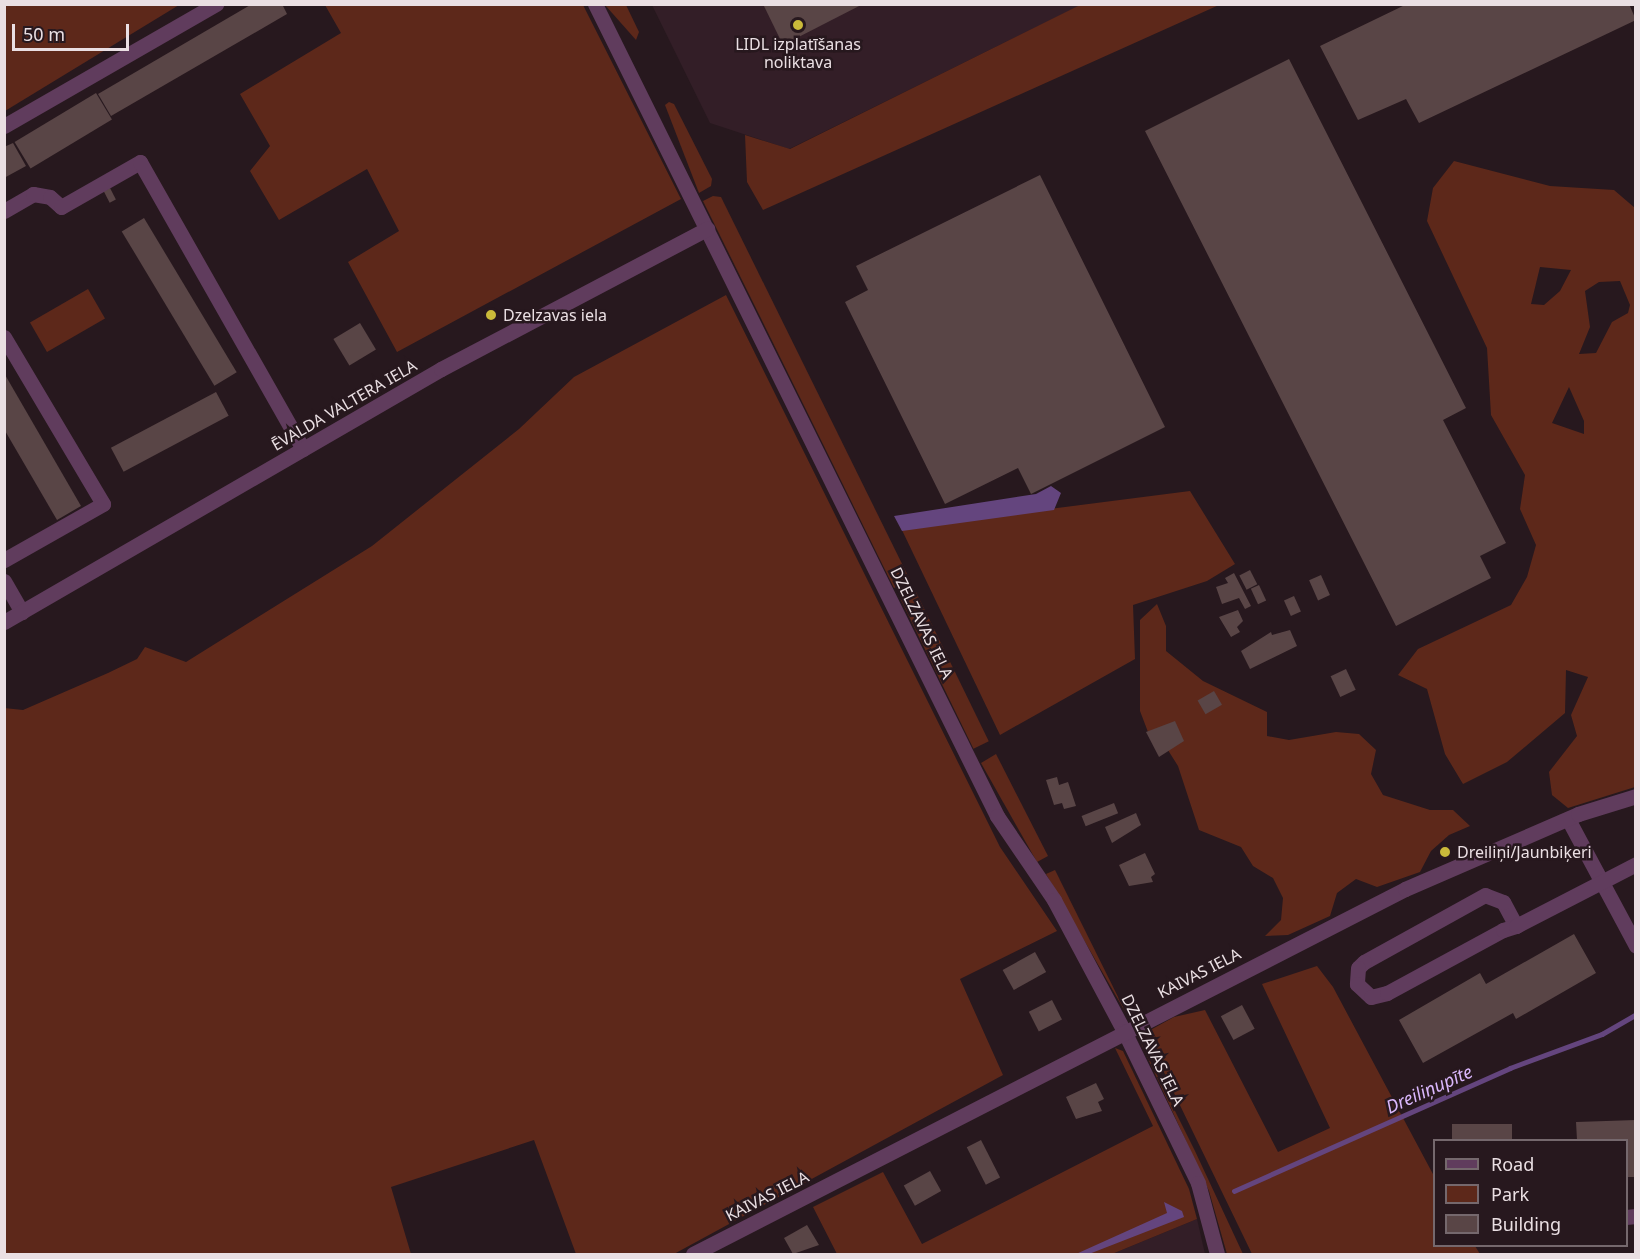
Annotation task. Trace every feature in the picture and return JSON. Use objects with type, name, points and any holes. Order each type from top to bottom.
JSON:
[{"type":"street","points":[[4,126],[216,4]]},
{"type":"street","name":"DZELZAVAS IELA","points":[[595,4],[997,816],[1054,900],[1124,1030],[1198,1183],[1217,1254]]},
{"type":"street","points":[[4,211],[33,194],[50,196],[61,207],[140,162],[303,449]]},
{"type":"street","name":"ĒVALDA VALTERA IELA","points":[[4,622],[472,352],[706,229]]},
{"type":"street","points":[[4,337],[103,504],[4,560]]},
{"type":"street","points":[[4,581],[22,612]]},
{"type":"street","name":"KAIVAS IELA","points":[[693,1254],[1124,1030],[1405,889],[1568,819],[1635,796]]},
{"type":"street","points":[[1568,819],[1635,946]]},
{"type":"street","points":[[1516,926],[1503,902],[1485,895],[1364,962],[1358,968],[1357,984],[1371,997],[1388,993],[1635,864]]},
{"type":"shaded area","points":[[652,5],[1081,5],[789,149],[710,123]]},
{"type":"shaded area","points":[[1051,486],[1061,493],[1054,510],[902,531],[894,516],[1036,494]]},
{"type":"shaded area","points":[[1164,1202],[1182,1211],[1184,1217],[1089,1254],[1076,1254],[1167,1213]]},
{"type":"shaded area","points":[[1197,1219],[1205,1254],[1112,1254],[1141,1242]]},
{"type":"green space","points":[[5,4],[179,4],[179,5],[5,111]]},
{"type":"green space","points":[[325,5],[583,5],[681,199],[397,352],[348,262],[399,231],[367,169],[279,220],[250,171],[270,146],[240,94],[341,33]]},
{"type":"green space","points":[[605,5],[626,5],[639,32],[636,40]]},
{"type":"green space","points":[[1080,5],[1219,5],[763,210],[747,182],[745,135],[790,149]]},
{"type":"green space","points":[[669,102],[674,104],[712,179],[711,186],[699,193],[665,105]]},
{"type":"green space","points":[[1454,161],[1550,186],[1614,190],[1635,208],[1635,787],[1568,808],[1552,795],[1549,772],[1577,736],[1571,715],[1588,677],[1566,670],[1565,713],[1507,762],[1463,784],[1445,754],[1427,689],[1398,675],[1418,649],[1511,605],[1527,577],[1536,545],[1520,509],[1525,475],[1491,415],[1487,348],[1427,221],[1433,188]],"holes":[[[1540,267],[1571,270],[1560,291],[1544,305],[1531,304]],[[1620,281],[1630,305],[1628,313],[1612,322],[1596,353],[1579,354],[1590,327],[1585,291],[1599,282]],[[1569,387],[1584,421],[1584,434],[1552,423]]]},
{"type":"green space","points":[[713,196],[721,197],[910,580],[894,588],[703,201]]},
{"type":"green space","points":[[88,289],[105,318],[47,352],[30,322]]},
{"type":"green space","points":[[726,295],[1000,847],[1057,931],[960,979],[1003,1075],[674,1254],[576,1254],[534,1140],[391,1187],[411,1254],[5,1254],[4,708],[23,710],[137,659],[145,647],[186,662],[372,546],[519,429],[574,377]]},
{"type":"green space","points":[[1190,491],[1235,564],[1207,581],[1133,605],[1135,659],[1000,735],[901,528]]},
{"type":"green space","points":[[916,592],[989,741],[973,749],[901,599]]},
{"type":"green space","points":[[1157,604],[1166,626],[1166,651],[1203,681],[1267,712],[1267,736],[1289,740],[1336,732],[1359,734],[1376,750],[1371,774],[1383,795],[1430,810],[1453,810],[1470,826],[1449,835],[1431,851],[1420,872],[1377,887],[1356,879],[1337,893],[1330,916],[1288,935],[1265,936],[1281,920],[1283,898],[1273,878],[1253,866],[1241,847],[1199,830],[1178,766],[1166,747],[1148,732],[1140,711],[1140,620]]},
{"type":"green space","points":[[996,754],[1048,856],[1037,862],[981,763]]},
{"type":"green space","points":[[1055,870],[1127,1015],[1046,874]]},
{"type":"green space","points":[[1317,966],[1333,987],[1433,1174],[1433,1247],[1476,1247],[1480,1254],[1252,1254],[1145,1033],[1174,1017],[1205,1010],[1278,1152],[1330,1128],[1262,984]]},
{"type":"green space","points":[[1139,1039],[1243,1254],[1227,1254],[1209,1191]]},
{"type":"green space","points":[[1115,1048],[1123,1051],[1189,1189],[1197,1219],[1112,1254],[837,1254],[813,1207],[883,1172],[922,1244],[1153,1126]]},
{"type":"building","points":[[252,4],[282,4],[287,14],[111,116],[98,94]]},
{"type":"building","name":"LIDL izplatīšanas noliktava","points":[[763,4],[863,4],[783,45]]},
{"type":"building","points":[[1407,4],[1629,4],[1636,20],[1419,123],[1406,99],[1358,120],[1320,46]]},
{"type":"building","points":[[1289,59],[1466,408],[1443,420],[1506,543],[1480,556],[1491,578],[1396,626],[1145,131]]},
{"type":"building","points":[[96,93],[112,120],[31,169],[15,142]]},
{"type":"building","points":[[13,143],[26,166],[4,178],[4,147]]},
{"type":"building","points":[[1040,175],[1165,427],[1031,494],[1018,468],[945,504],[845,302],[868,290],[856,266]]},
{"type":"building","points":[[110,188],[116,200],[110,203],[104,191]]},
{"type":"building","points":[[144,218],[237,372],[214,386],[122,231]]},
{"type":"building","points":[[360,323],[376,350],[349,366],[333,339]]},
{"type":"building","points":[[4,373],[81,506],[57,520],[4,429]]},
{"type":"building","points":[[216,392],[229,416],[124,472],[111,448]]},
{"type":"building","points":[[1250,570],[1257,584],[1247,590],[1239,575]]},
{"type":"building","points":[[1234,573],[1251,606],[1245,609],[1239,598],[1222,604],[1216,587],[1228,583],[1225,578]]},
{"type":"building","points":[[1321,575],[1330,595],[1318,600],[1309,580]]},
{"type":"building","points":[[1259,585],[1266,600],[1258,604],[1251,589]]},
{"type":"building","points":[[1294,596],[1301,612],[1291,616],[1284,600]]},
{"type":"building","points":[[1238,610],[1243,621],[1237,627],[1240,632],[1231,637],[1219,617]]},
{"type":"building","points":[[1290,630],[1297,646],[1250,669],[1241,651],[1271,632],[1272,635]]},
{"type":"building","points":[[1346,669],[1356,690],[1340,697],[1331,676]]},
{"type":"building","points":[[1214,691],[1222,705],[1206,714],[1198,700]]},
{"type":"building","points":[[1175,721],[1184,741],[1159,757],[1146,732]]},
{"type":"building","points":[[1057,777],[1059,785],[1068,782],[1076,806],[1064,809],[1062,803],[1054,805],[1046,780]]},
{"type":"building","points":[[1114,803],[1118,813],[1086,826],[1082,816]]},
{"type":"building","points":[[1136,813],[1141,825],[1112,843],[1105,827]]},
{"type":"building","points":[[1145,853],[1155,874],[1151,877],[1153,882],[1129,886],[1119,865]]},
{"type":"building","points":[[1574,934],[1596,973],[1516,1019],[1513,1013],[1423,1063],[1399,1020],[1480,973],[1486,984]]},
{"type":"building","points":[[1035,952],[1046,972],[1014,990],[1003,970]]},
{"type":"building","points":[[1052,1000],[1062,1020],[1039,1031],[1029,1012]]},
{"type":"building","points":[[1242,1005],[1255,1029],[1233,1040],[1221,1016]]},
{"type":"building","points":[[1096,1083],[1104,1099],[1098,1102],[1102,1111],[1076,1119],[1066,1097]]},
{"type":"building","points":[[1636,1120],[1636,1177],[1628,1177],[1628,1139],[1577,1139],[1576,1122]]},
{"type":"building","points":[[1452,1124],[1512,1124],[1512,1139],[1452,1139]]},
{"type":"building","points":[[981,1140],[1000,1177],[986,1185],[967,1147]]},
{"type":"building","points":[[930,1171],[941,1191],[915,1206],[904,1186]]},
{"type":"building","points":[[807,1225],[819,1245],[793,1254],[784,1238]]},
{"type":"waterway","name":"Dreiliņupīte","points":[[1234,1191],[1510,1068],[1602,1034],[1636,1014]]},
{"type":"place","name":"LIDL izplatīšanas noliktava","points":[[798,25]]},
{"type":"place","name":"Dzelzavas iela","points":[[491,315]]},
{"type":"place","name":"Dreiliņi/Jaunbiķeri","points":[[1445,852]]}]
